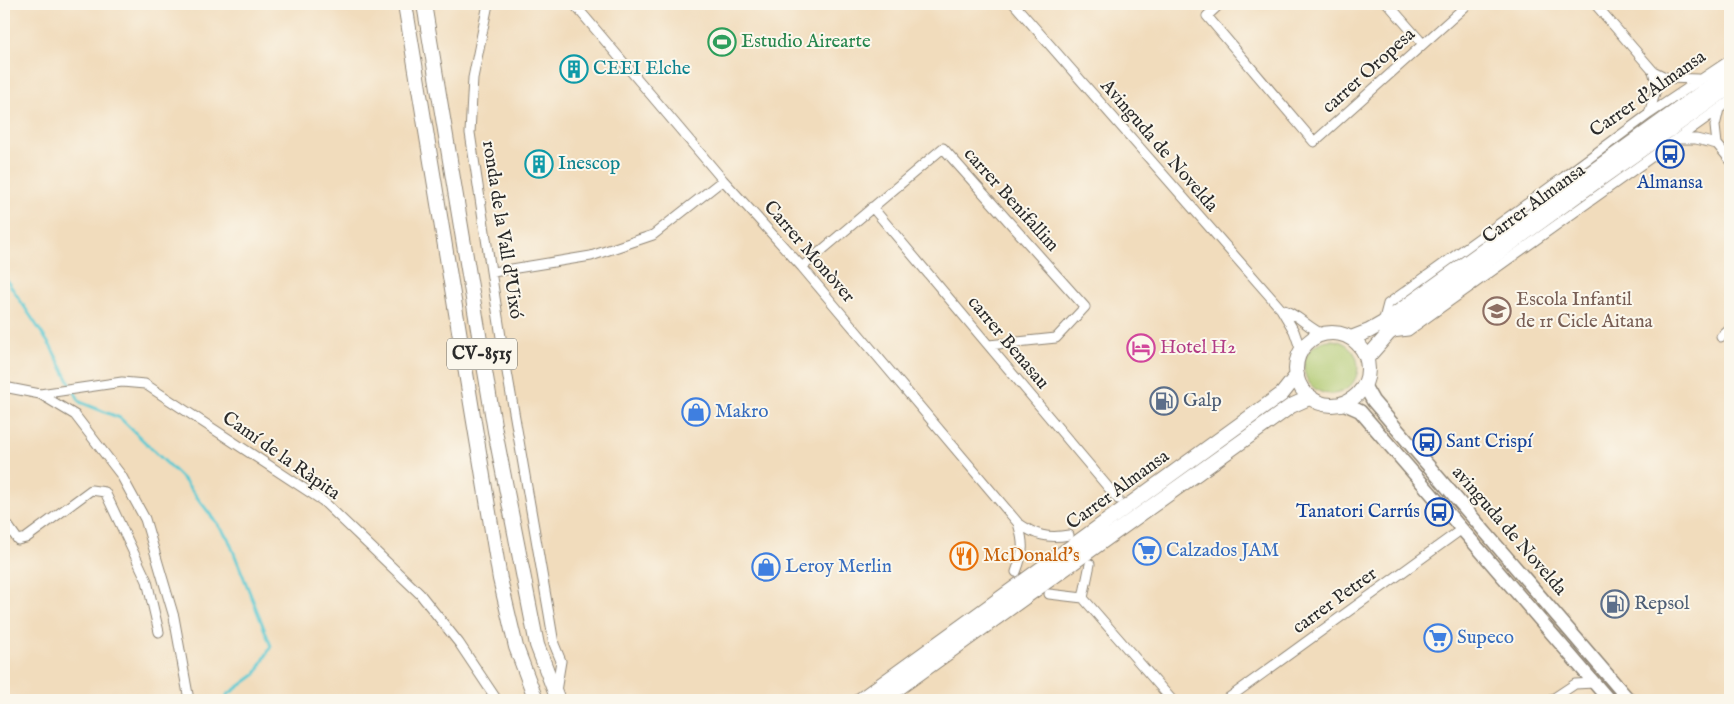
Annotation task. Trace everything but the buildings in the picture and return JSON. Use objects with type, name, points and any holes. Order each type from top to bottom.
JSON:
[{"type":"main road","name":"CV-8515","points":[[405,4],[500,579],[516,647],[536,700]]},
{"type":"main road","name":"CV-8515","points":[[424,4],[495,431],[537,645],[556,698]]},
{"type":"main road","name":"Carrer d'Almansa","points":[[1351,338],[1369,331],[1386,328],[1590,173],[1730,72]]},
{"type":"main road","name":"Carrer Almansa","points":[[1366,358],[1386,328],[1730,88]]},
{"type":"main road","points":[[1337,333],[1351,338],[1362,349],[1366,358],[1368,375],[1364,385],[1355,397],[1342,403],[1324,403],[1311,397],[1302,387],[1297,375],[1297,360],[1301,351],[1310,341],[1323,334],[1337,333]]},
{"type":"main road","name":"Carrer Almansa","points":[[860,700],[1282,394],[1297,375]]},
{"type":"main road","name":"avinguda de Novelda","points":[[1364,385],[1373,401],[1629,700]]},
{"type":"main road","name":"Carrer Almansa","points":[[882,700],[1291,406],[1311,397]]},
{"type":"main road","name":"avinguda de Novelda","points":[[1342,403],[1360,411],[1609,700]]},
{"type":"street","name":"ronda de la Vall d'Uixó","points":[[488,4],[473,78],[470,132],[493,272],[501,337],[549,614],[560,662],[556,698]]},
{"type":"street","name":"Carrer Monòver","points":[[574,4],[724,180],[802,267],[1018,523],[1042,536],[1052,538],[1069,535]]},
{"type":"street","name":"Avinguda de Novelda","points":[[1014,4],[1281,309],[1294,331],[1301,351]]},
{"type":"street","name":"carrer Oropesa","points":[[1220,4],[1206,16],[1314,142],[1468,4]]},
{"type":"street","points":[[1388,4],[1423,44]]},
{"type":"street","points":[[1595,4],[1653,71],[1667,78],[1701,79]]},
{"type":"street","name":"Carrer d'Almansa","points":[[1730,60],[1649,114],[1388,304],[1386,328],[1408,331],[1611,188],[1730,101]]},
{"type":"street","points":[[1649,114],[1657,86],[1653,71]]},
{"type":"street","points":[[1719,109],[1715,126],[1717,144],[1730,160]]},
{"type":"street","points":[[1676,139],[1696,139],[1717,144]]},
{"type":"street","name":"carrer Benifallim","points":[[802,267],[943,148],[1085,307],[1056,338],[989,345]]},
{"type":"street","name":"Carrer d'Almansa","points":[[1564,177],[1590,173]]},
{"type":"street","points":[[493,272],[591,256],[653,236],[724,180]]},
{"type":"street","name":"Carrer d'Almansa","points":[[1580,193],[1611,188]]},
{"type":"street","name":"carrer Benasau","points":[[872,207],[1118,499]]},
{"type":"street","name":"Avinguda de Novelda","points":[[1281,309],[1289,311],[1307,326],[1323,334]]},
{"type":"street","points":[[1721,336],[1730,329]]},
{"type":"street","name":"Camí de la Ràpita","points":[[4,387],[40,394],[122,382],[144,384],[323,501],[420,594],[459,643],[497,700]]},
{"type":"street","points":[[40,394],[75,415],[121,475],[145,519],[174,617],[189,700]]},
{"type":"street","points":[[4,520],[18,540],[26,538],[91,490],[105,492],[147,581],[159,632]]},
{"type":"street","name":"Carrer Monòver","points":[[1016,572],[1022,556],[1024,543],[1018,523]]},
{"type":"street","name":"carrer Petrer","points":[[1226,700],[1462,529]]},
{"type":"street","points":[[1083,598],[1090,564]]},
{"type":"street","points":[[1049,594],[1083,598],[1172,700]]},
{"type":"street","points":[[1551,700],[1574,684],[1594,683]]},
{"type":"green space","points":[[1331,340],[1341,342],[1350,348],[1356,357],[1358,367],[1356,377],[1350,386],[1341,392],[1331,394],[1321,392],[1312,386],[1306,377],[1304,367],[1306,357],[1312,348],[1321,342]]},
{"type":"waterway","points":[[4,276],[51,347],[80,402],[120,418],[184,480],[228,538],[271,646],[256,674],[227,695],[226,700]]},
{"type":"place","name":"Estudio Airearte","points":[[722,42]]},
{"type":"place","name":"CEEI Elche","points":[[574,69]]},
{"type":"place","name":"Almansa","points":[[1670,154]]},
{"type":"place","name":"Inescop","points":[[539,164]]},
{"type":"place","name":"Escola Infantil de 1r Cicle Aitana","points":[[1497,311]]},
{"type":"place","name":"Hotel H2","points":[[1141,348]]},
{"type":"place","name":"Galp","points":[[1164,401]]},
{"type":"place","name":"Makro","points":[[696,412]]},
{"type":"place","name":"Sant Crispí","points":[[1427,442]]},
{"type":"place","name":"Tanatori Carrús","points":[[1439,512]]},
{"type":"place","name":"Calzados JAM","points":[[1147,551]]},
{"type":"place","name":"McDonald's","points":[[964,556]]},
{"type":"place","name":"Leroy Merlin","points":[[766,567]]},
{"type":"place","name":"Repsol","points":[[1615,604]]},
{"type":"place","name":"Supeco","points":[[1438,638]]}]
